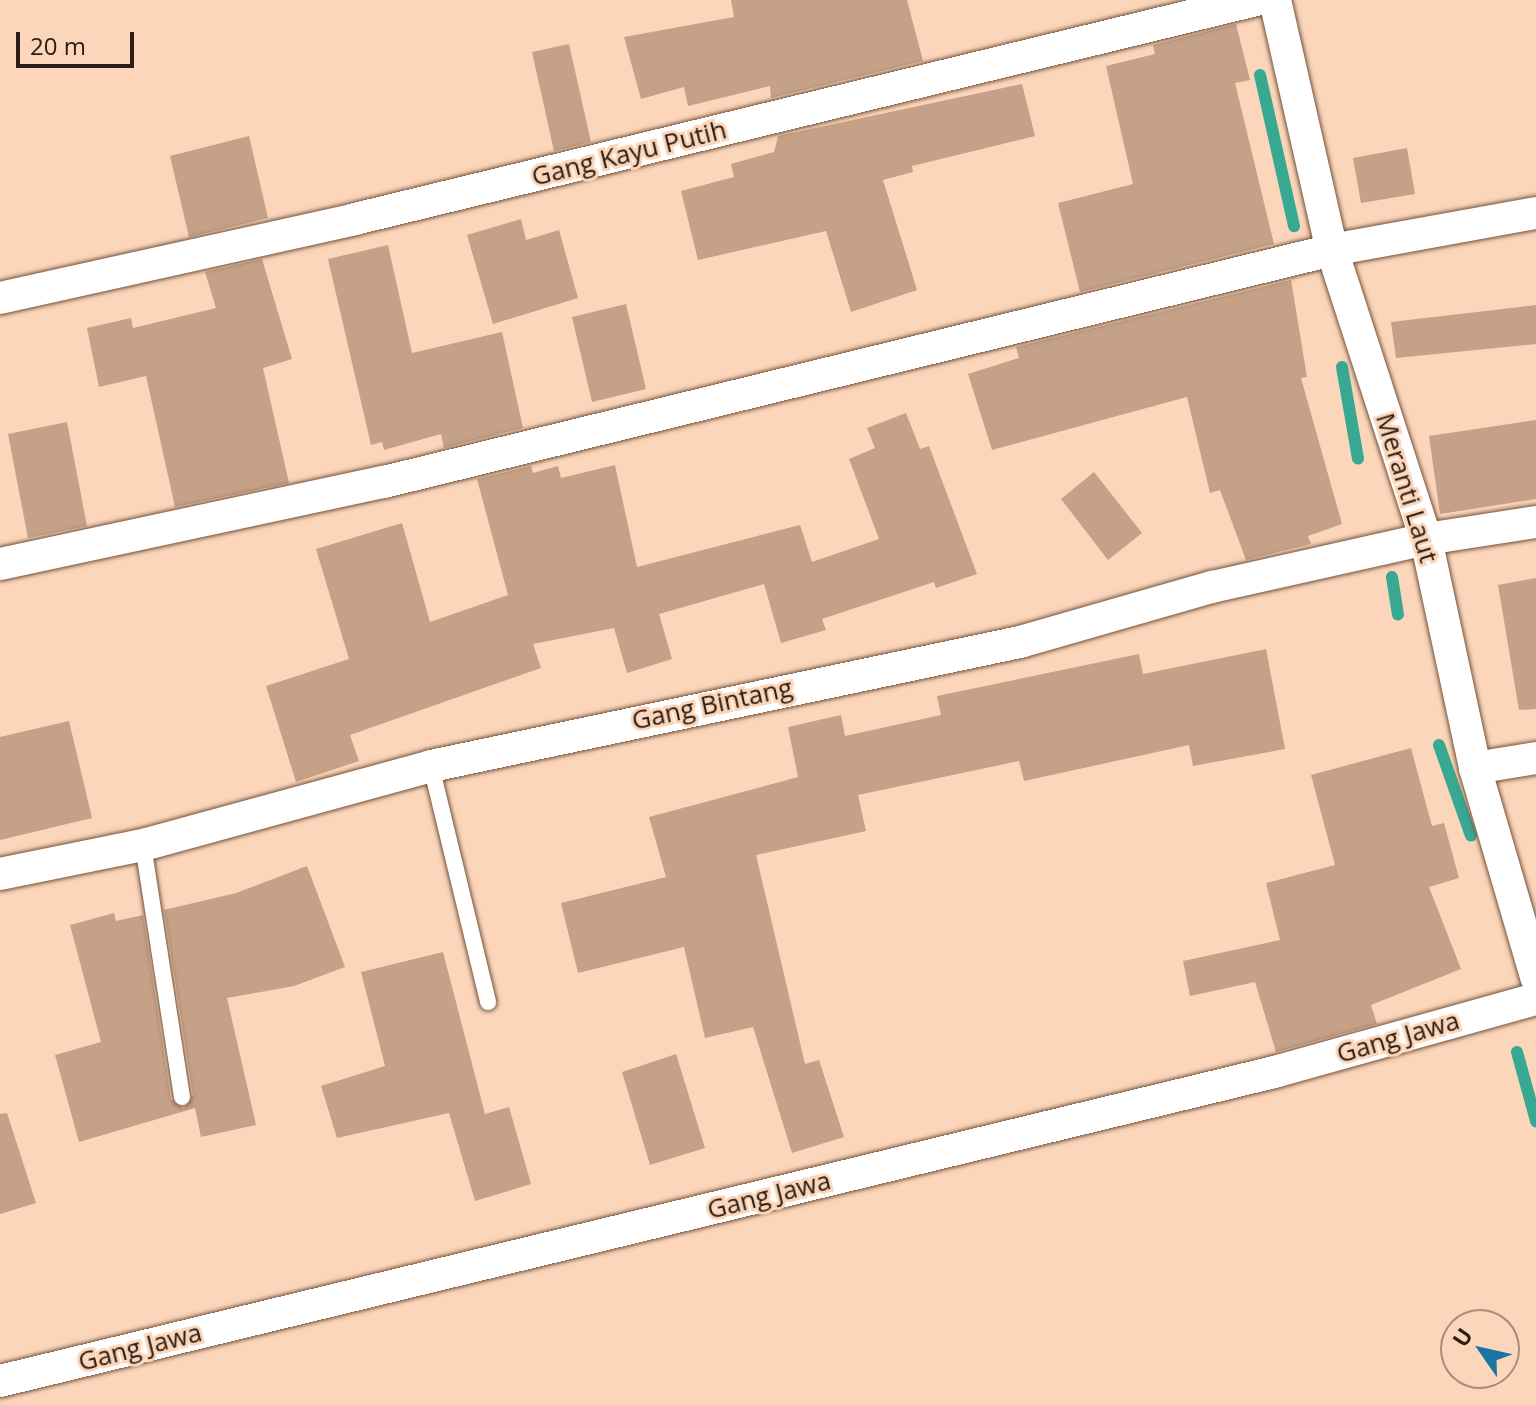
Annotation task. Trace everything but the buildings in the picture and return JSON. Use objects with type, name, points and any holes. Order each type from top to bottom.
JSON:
[{"type":"street","name":"Gang Kayu Putih","points":[[0,298],[355,219],[1256,0]]},
{"type":"street","name":"Meranti Laut","points":[[1275,0],[1332,250],[1426,539],[1475,768],[1536,977]]},
{"type":"street","points":[[0,564],[384,482],[1332,250],[1536,213]]},
{"type":"street","name":"Gang Bintang","points":[[0,874],[143,845],[431,766],[1020,642],[1212,587],[1426,539],[1536,522]]},
{"type":"street","points":[[1475,768],[1536,758]]},
{"type":"street","name":"Gang Jawa","points":[[0,1381],[1274,1072],[1536,999]]},
{"type":"lane","points":[[431,766],[488,1002]]},
{"type":"lane","points":[[143,845],[182,1097]]},
{"type":"waterway","points":[[1260,75],[1294,226]]},
{"type":"waterway","points":[[1342,367],[1358,459]]},
{"type":"waterway","points":[[1392,577],[1398,615]]},
{"type":"waterway","points":[[1439,745],[1471,836]]},
{"type":"waterway","points":[[1517,1052],[1536,1121]]}]
